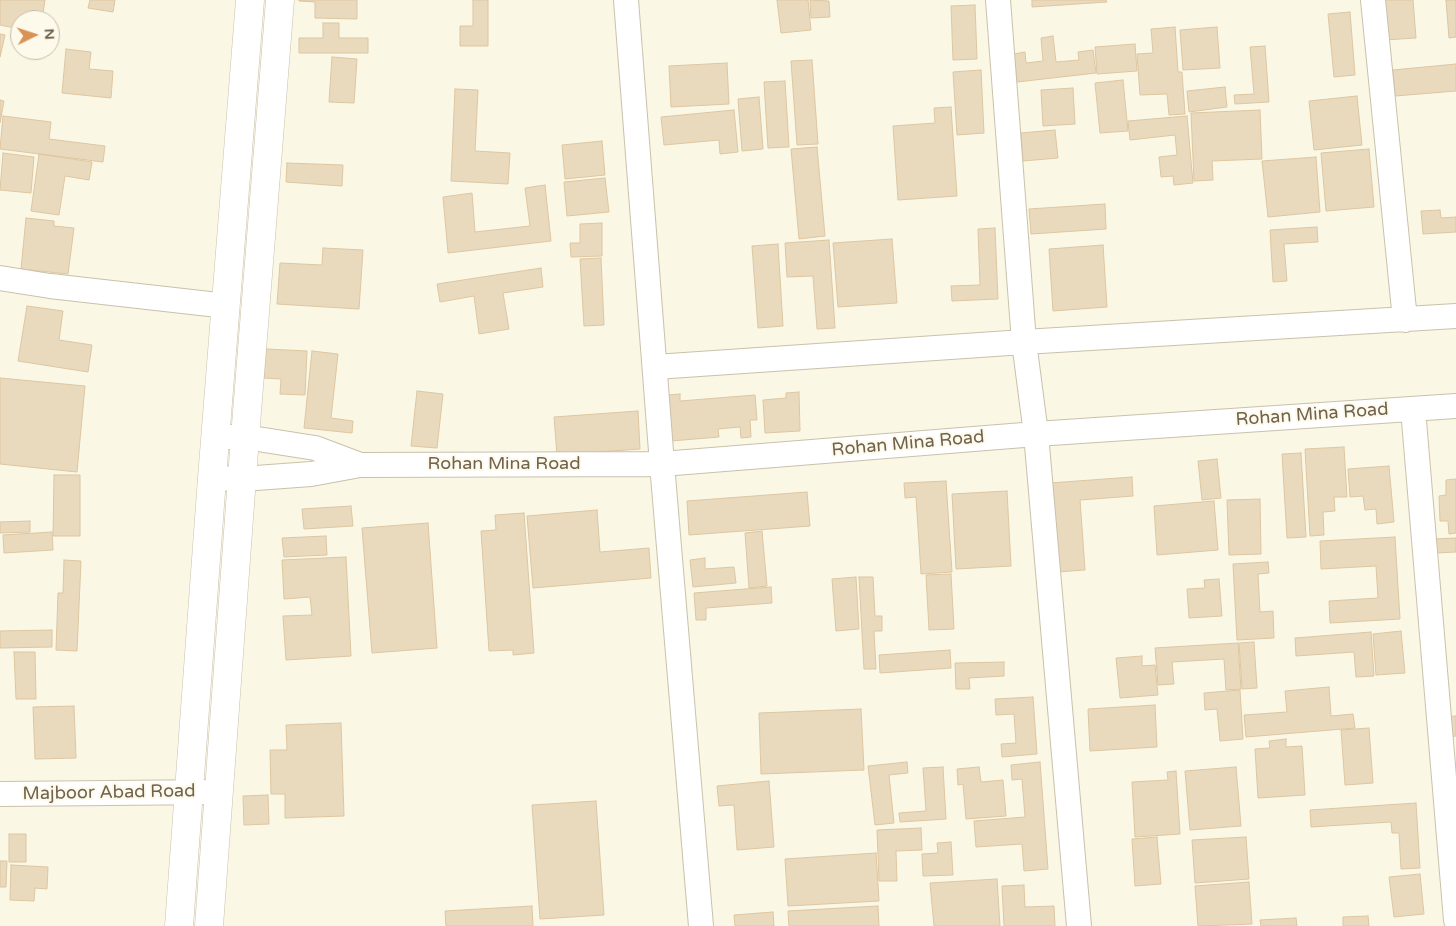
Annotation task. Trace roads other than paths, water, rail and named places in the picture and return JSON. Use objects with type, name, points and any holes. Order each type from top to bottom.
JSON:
[{"type":"street","points":[[179,926],[250,0]]},
{"type":"street","points":[[209,926],[280,0]]},
{"type":"street","points":[[626,0],[700,926]]},
{"type":"street","points":[[998,0],[1024,342],[1036,434],[1079,926]]},
{"type":"street","points":[[1373,0],[1405,320]]},
{"type":"street","points":[[0,278],[50,286],[227,306]]},
{"type":"street","points":[[655,367],[1024,342],[1456,316]]},
{"type":"street","name":"Rohan Mina Road","points":[[212,478],[242,479],[311,474],[360,465],[662,464],[1036,434],[1456,406]]},
{"type":"street","points":[[1413,409],[1456,920]]},
{"type":"street","name":"Rohan Mina Road","points":[[216,436],[245,437],[315,448],[360,465]]},
{"type":"street","name":"Majboor Abad Road","points":[[0,794],[218,792]]}]
